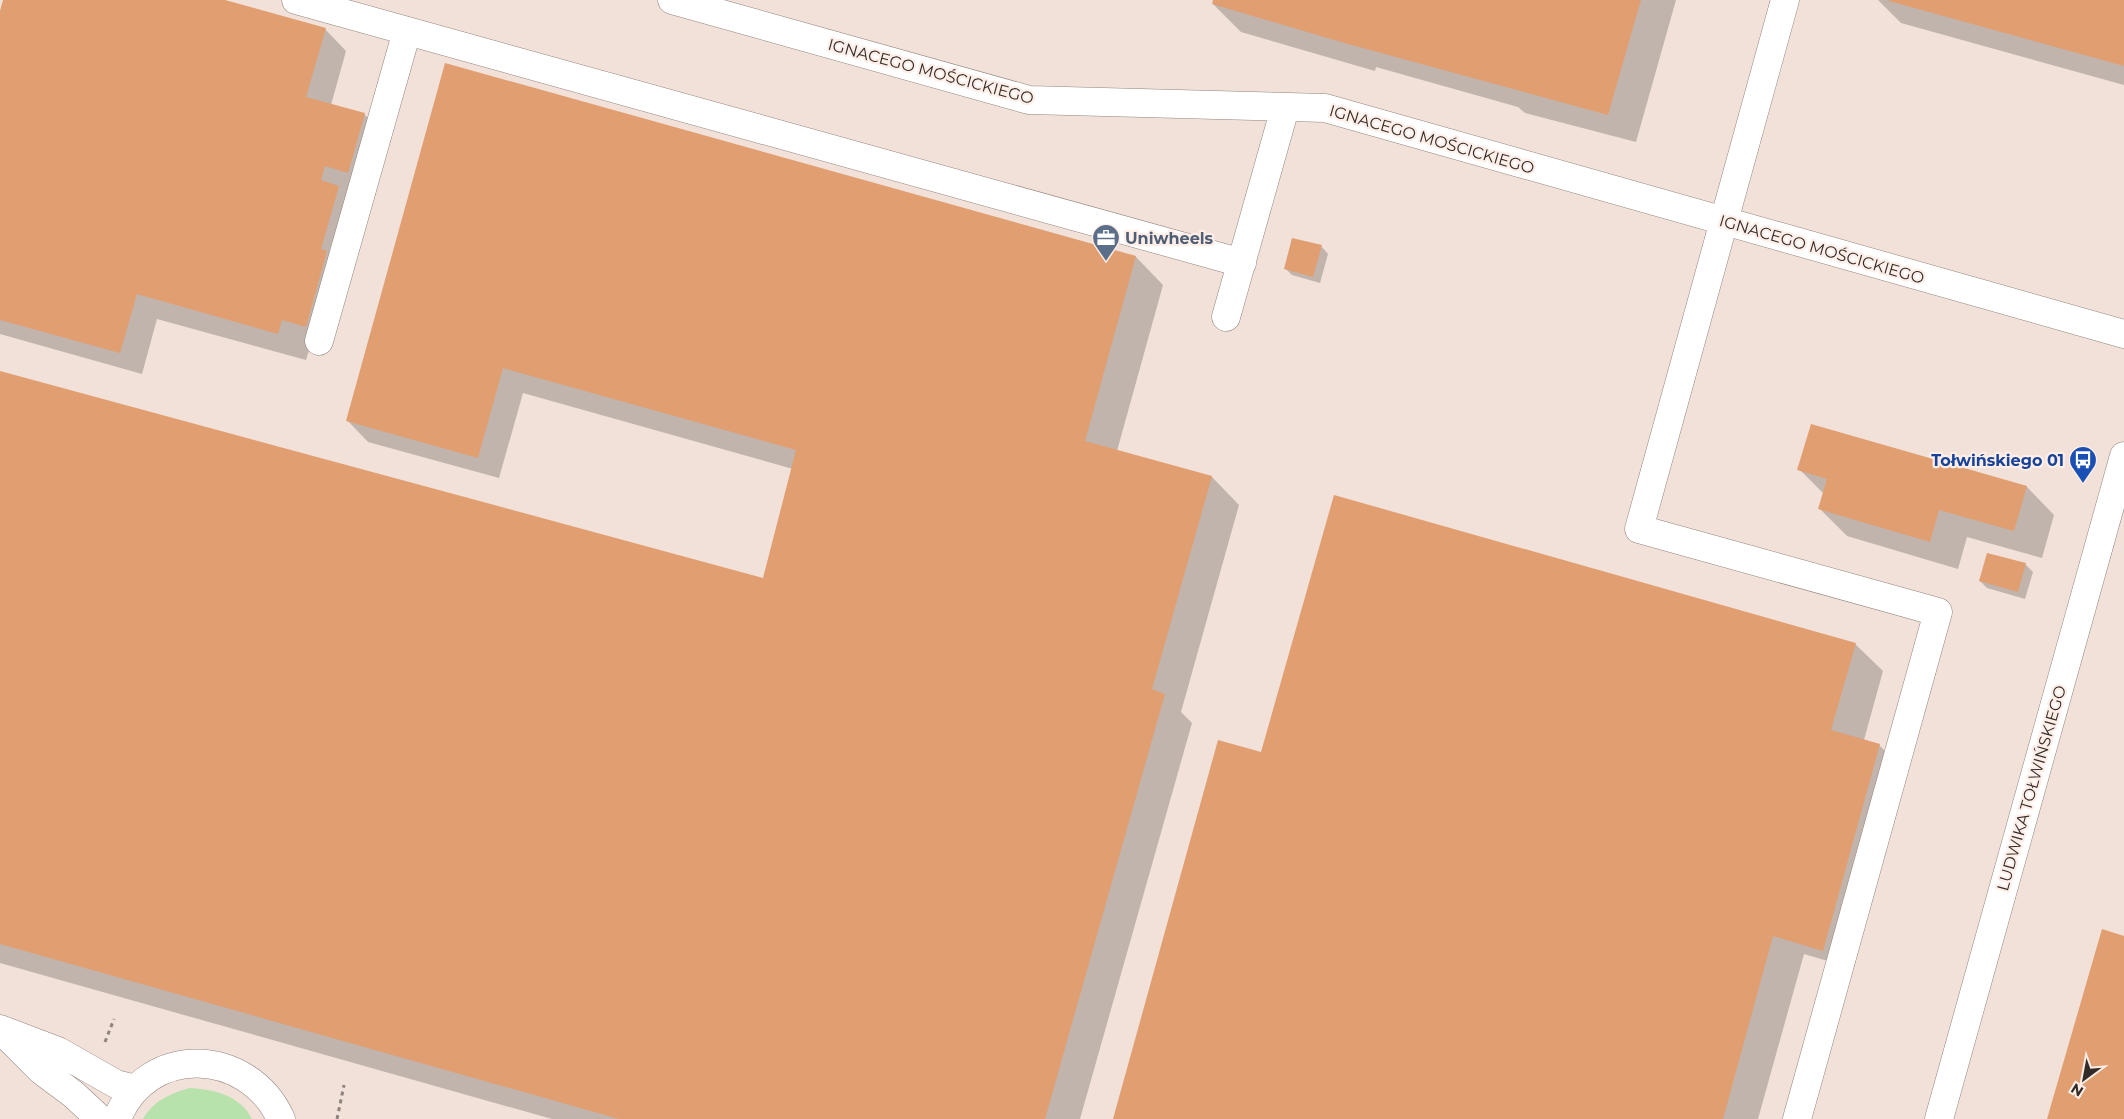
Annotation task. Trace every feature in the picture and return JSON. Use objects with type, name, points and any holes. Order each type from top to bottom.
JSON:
[{"type":"street","points":[[296,0],[1242,263]]},
{"type":"street","name":"IGNACEGO MOŚCICKIEGO","points":[[672,0],[1030,100],[1325,108],[2124,334]]},
{"type":"street","points":[[1785,0],[1639,529],[1938,612],[1797,1119]]},
{"type":"street","points":[[319,341],[406,31]]},
{"type":"street","points":[[1226,317],[1285,108]]},
{"type":"street","name":"LUDWIKA TOŁWIŃSKIEGO","points":[[1939,1119],[2124,456]]},
{"type":"street","points":[[1,1030],[58,1051],[116,1084],[136,1089]]},
{"type":"street","points":[[1,1030],[42,1072],[73,1094],[100,1119]]},
{"type":"street","points":[[117,1119],[121,1108],[136,1089],[157,1073],[182,1064],[208,1063],[234,1070],[256,1084],[274,1103],[281,1119]]},
{"type":"path","points":[[337,1119],[344,1085]]},
{"type":"green space","points":[[189,1088],[225,1095],[240,1104],[252,1119],[143,1119],[157,1103]]},
{"type":"building","points":[[3,0],[225,0],[326,28],[306,97],[365,113],[348,173],[325,166],[321,180],[339,186],[321,249],[327,251],[306,327],[282,320],[278,334],[137,294],[120,353],[0,320],[0,11]]},
{"type":"building","points":[[1213,0],[1641,0],[1608,115],[1348,44],[1212,4]]},
{"type":"building","points":[[2124,0],[2124,66],[1889,1]]},
{"type":"building","points":[[445,63],[1136,256],[1085,441],[1212,476],[1152,689],[1165,694],[1045,1119],[619,1119],[0,944],[0,371],[763,578],[796,450],[503,368],[478,458],[346,421]]},
{"type":"building","points":[[1292,238],[1322,245],[1313,277],[1284,269]]},
{"type":"building","points":[[1811,424],[2027,486],[2014,531],[1939,510],[1930,542],[1818,509],[1827,479],[1797,470]]},
{"type":"building","points":[[1334,495],[1856,643],[1831,730],[1880,744],[1823,951],[1773,936],[1723,1119],[1113,1119],[1218,740],[1261,752]]},
{"type":"building","points":[[1987,553],[2026,563],[2018,592],[1979,581]]},
{"type":"building","points":[[2102,929],[2124,936],[2124,1119],[2047,1119]]},
{"type":"place","name":"Uniwheels","points":[[1106,262]]},
{"type":"place","name":"Tołwińskiego 01","points":[[2083,484]]}]
